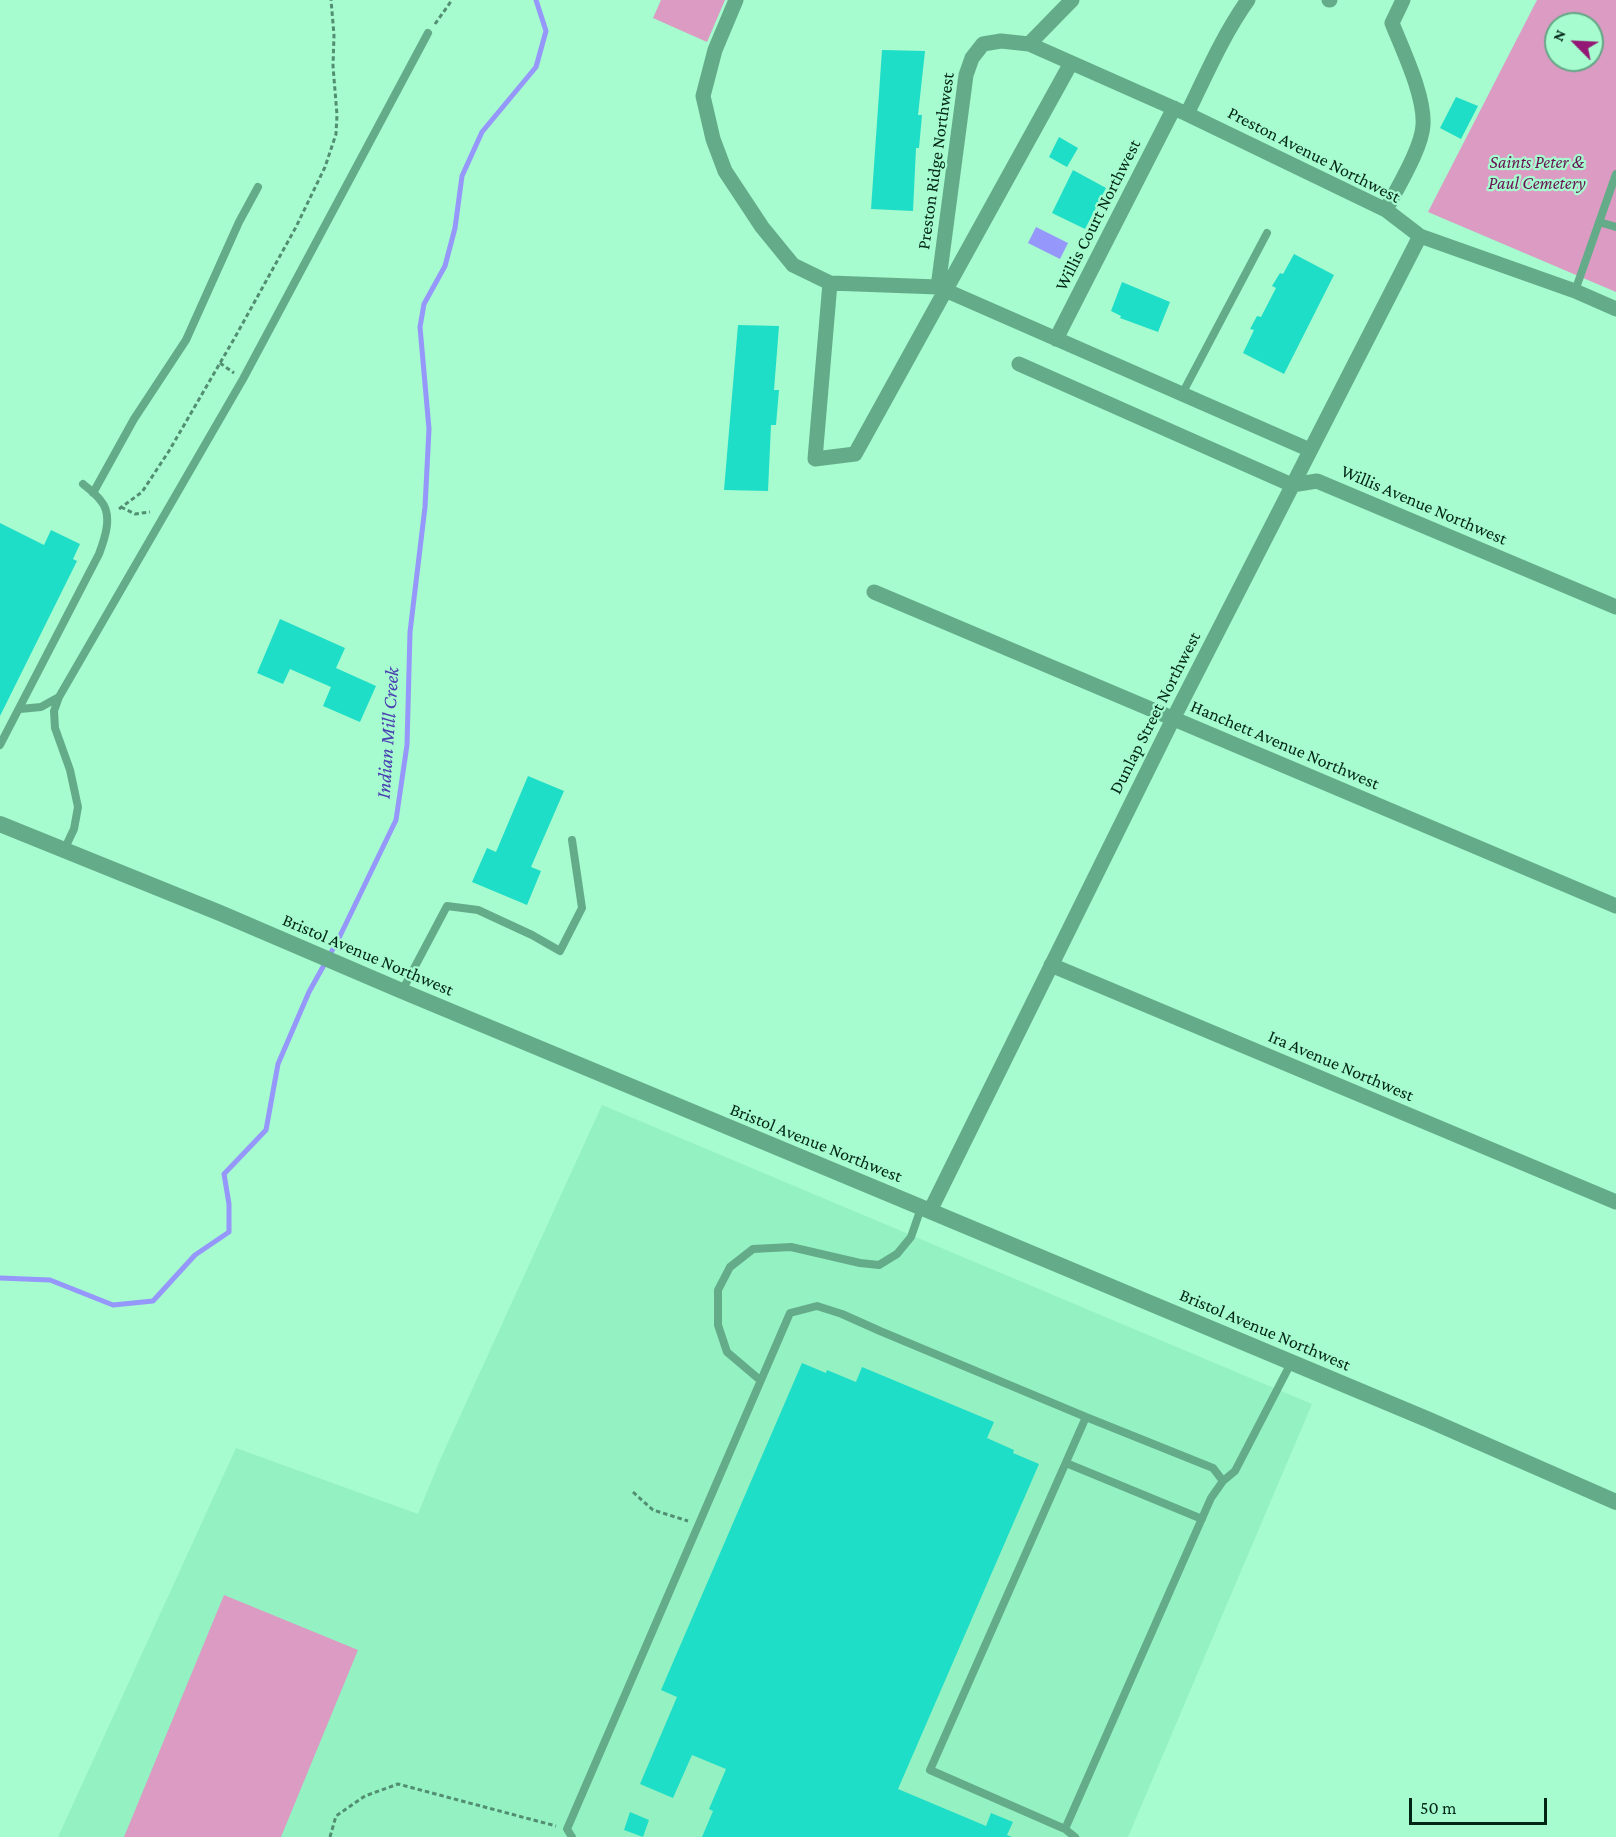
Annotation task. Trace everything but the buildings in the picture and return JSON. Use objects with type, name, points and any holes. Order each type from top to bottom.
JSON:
[{"type":"street","points":[[736,0],[716,50],[703,96],[713,139],[725,171],[762,227],[793,265],[830,283],[942,289],[1310,450]]},
{"type":"street","points":[[1029,44],[1072,0]]},
{"type":"street","name":"Willis Court Northwest","points":[[1056,339],[1181,111],[1248,0]]},
{"type":"street","points":[[1386,210],[1420,140],[1423,125],[1418,89],[1392,23],[1404,0]]},
{"type":"street","name":"Preston Ridge Northwest","points":[[942,289],[966,75],[972,58],[983,44],[1001,41],[1029,44]]},
{"type":"street","name":"Preston Avenue Northwest","points":[[1029,44],[1181,111],[1386,210],[1420,236],[1575,291],[1616,309]]},
{"type":"street","points":[[830,283],[815,459],[855,454],[942,289],[1071,63]]},
{"type":"street","name":"Dunlap Street Northwest","points":[[926,1209],[1420,236]]},
{"type":"street","name":"Willis Avenue Northwest","points":[[1019,364],[1292,485],[1317,481],[1616,607]]},
{"type":"street","name":"Hanchett Avenue Northwest","points":[[874,592],[1616,906]]},
{"type":"street","name":"Bristol Avenue Northwest","points":[[0,824],[1291,1362],[1616,1502]]},
{"type":"street","name":"Ira Avenue Northwest","points":[[1051,965],[1616,1202]]},
{"type":"lane","points":[[64,850],[74,829],[78,807],[70,770],[55,728],[54,711],[60,697],[243,379],[428,33]]},
{"type":"lane","points":[[1575,291],[1599,222],[1613,190],[1616,174]]},
{"type":"lane","points":[[93,493],[134,418],[186,340],[239,222],[258,187]]},
{"type":"lane","points":[[1599,222],[1616,227]]},
{"type":"lane","points":[[1182,394],[1267,232]]},
{"type":"lane","points":[[0,745],[99,554],[105,538],[107,517],[103,502],[83,484]]},
{"type":"lane","points":[[20,709],[41,707],[60,697]]},
{"type":"lane","points":[[402,991],[447,906],[478,910],[560,951],[582,908],[572,840]]},
{"type":"lane","points":[[760,1380],[727,1352],[718,1326],[718,1290],[730,1267],[753,1249],[791,1247],[860,1263],[879,1265],[897,1254],[911,1237],[926,1209]]},
{"type":"lane","points":[[572,1837],[567,1829],[790,1313],[817,1306],[842,1314],[880,1332],[1213,1468],[1223,1481]]},
{"type":"lane","points":[[1065,1828],[1211,1497],[1223,1481],[1235,1471],[1291,1362]]},
{"type":"lane","points":[[1075,1837],[1065,1828],[930,1770],[1086,1417]]},
{"type":"lane","points":[[1066,1463],[1202,1519]]},
{"type":"path","points":[[107,517],[142,492],[169,451],[296,227],[325,167],[336,134],[337,115],[331,0]]},
{"type":"path","points":[[428,33],[452,0]]},
{"type":"path","points":[[121,507],[135,514],[156,511],[170,505]]},
{"type":"path","points":[[633,1492],[653,1510],[698,1524]]},
{"type":"path","points":[[330,1837],[336,1816],[365,1796],[398,1784],[567,1829]]},
{"type":"shaded area","points":[[602,1105],[1312,1404],[1128,1837],[58,1837],[236,1448],[418,1514],[440,1460]]},
{"type":"green space","points":[[661,0],[725,0],[707,42],[653,18]]},
{"type":"green space","name":"Saints Peter & Paul Cemetery","points":[[1537,0],[1616,0],[1616,292],[1428,212]]},
{"type":"green space","points":[[224,1595],[358,1650],[281,1837],[124,1837]]},
{"type":"water","points":[[1036,227],[1068,243],[1060,259],[1028,243]]},
{"type":"waterway","name":"Indian Mill Creek","points":[[0,1278],[50,1280],[113,1305],[153,1301],[195,1255],[229,1232],[229,1204],[224,1174],[266,1130],[278,1064],[309,992],[339,938],[396,820],[407,745],[410,632],[425,507],[429,429],[420,327],[424,304],[445,266],[455,228],[462,176],[482,132],[536,67],[546,31],[536,0]]}]
